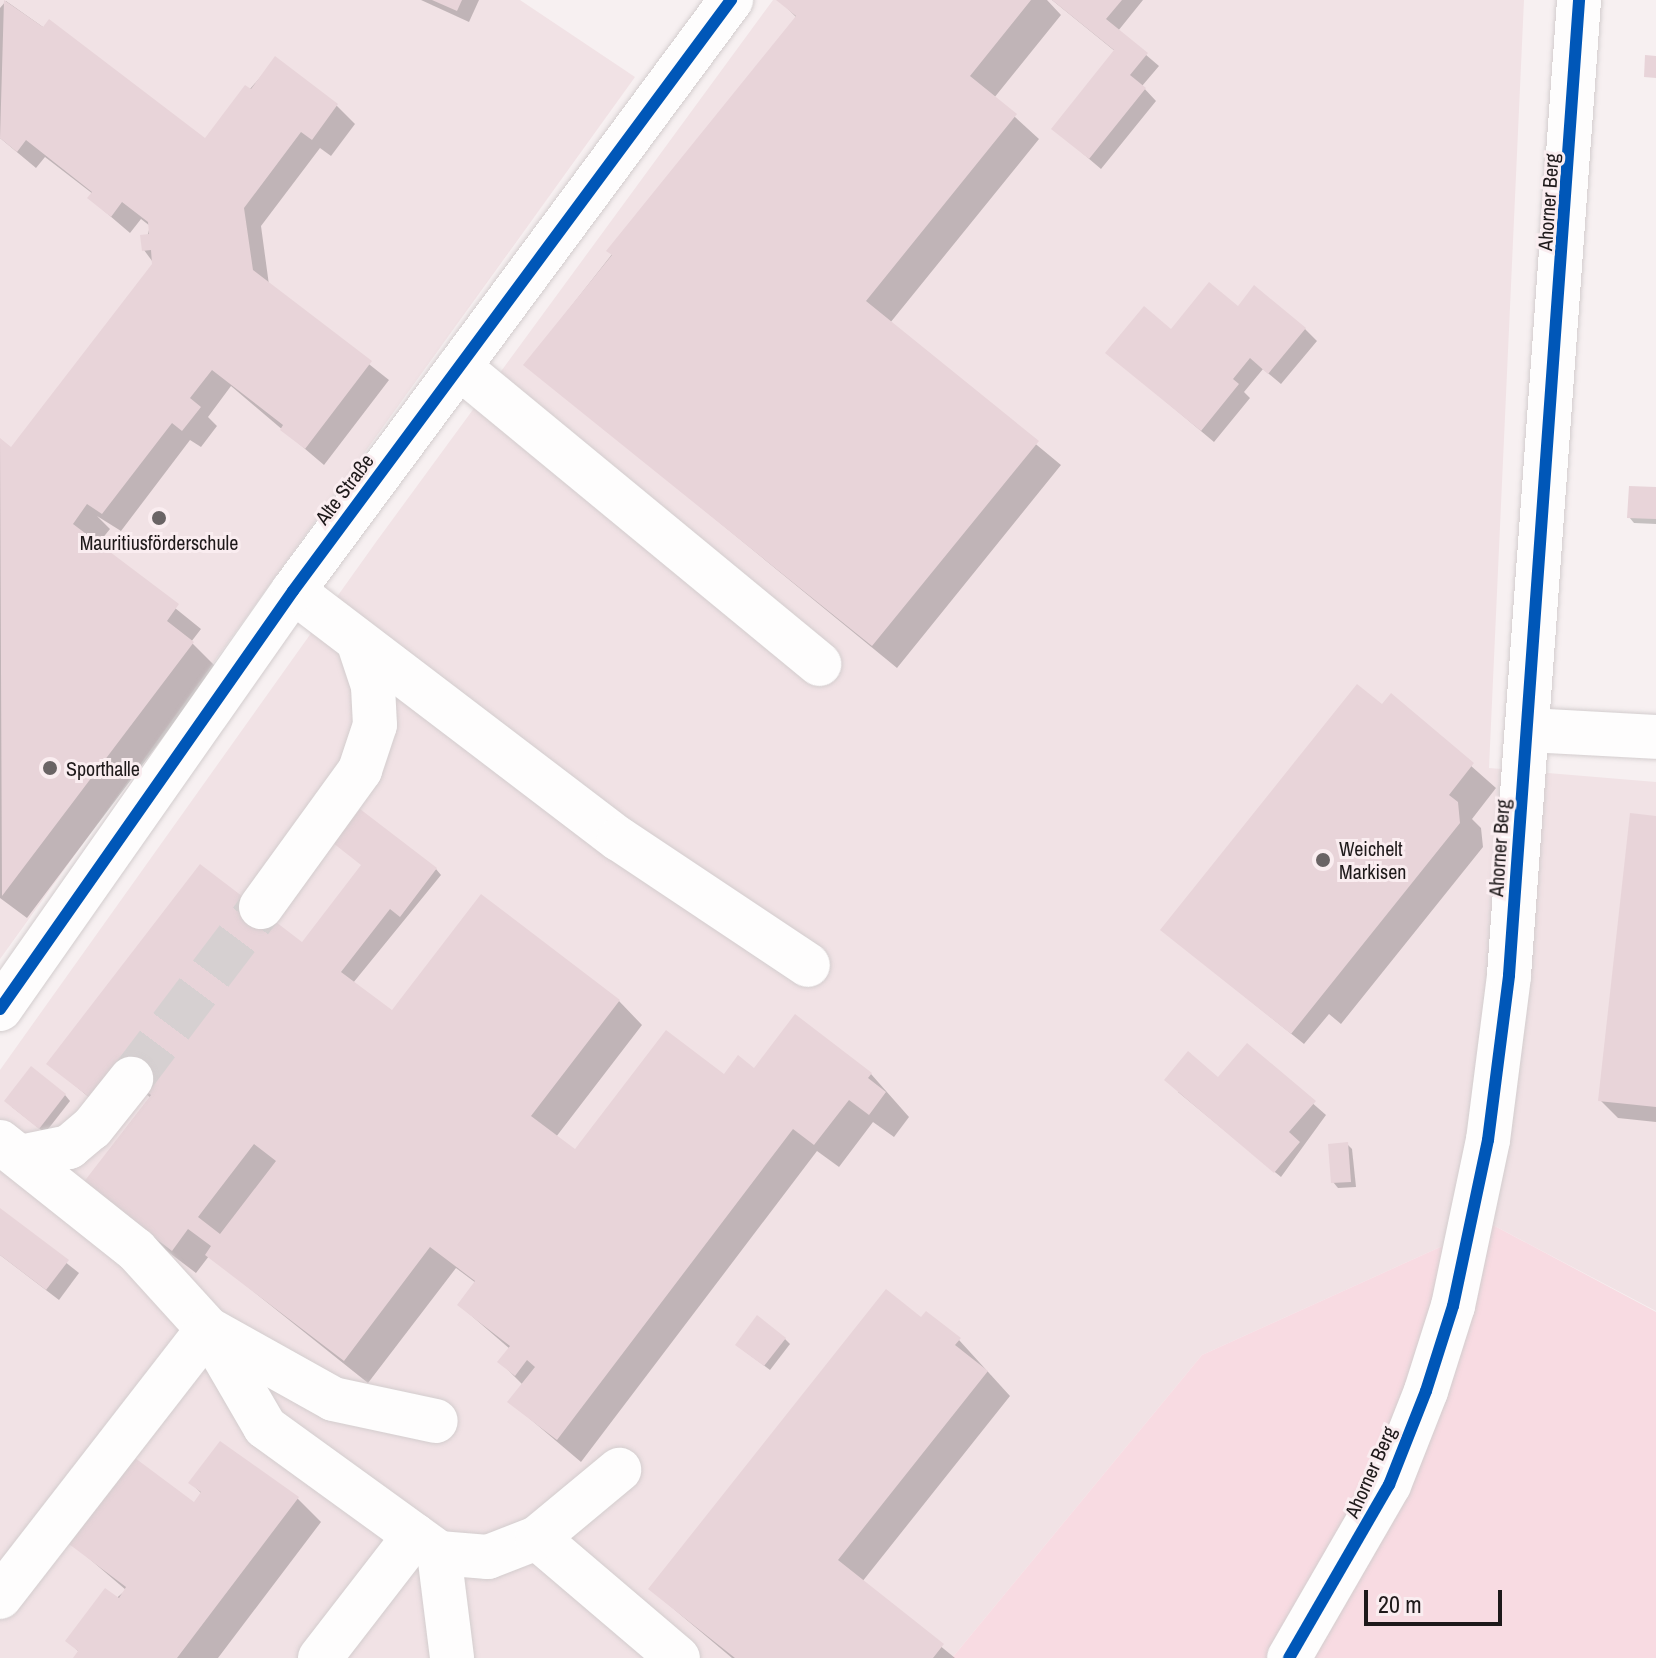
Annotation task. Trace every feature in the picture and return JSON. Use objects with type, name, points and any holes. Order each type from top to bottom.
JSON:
[{"type":"street","name":"Alte Straße","points":[[0,1009],[293,591],[731,0]]},
{"type":"street","name":"Ahorner Berg","points":[[1289,1658],[1389,1485],[1453,1306],[1488,1140],[1509,975],[1579,0]]},
{"type":"street","points":[[459,367],[819,664]]},
{"type":"street","points":[[293,591],[619,839],[808,965]]},
{"type":"street","points":[[261,907],[360,770],[375,725],[373,686],[358,641]]},
{"type":"street","points":[[1528,730],[1656,737]]},
{"type":"street","points":[[10,1150],[69,1147],[92,1128],[131,1079]]},
{"type":"street","points":[[10,1150],[136,1250],[208,1329],[265,1427],[427,1544],[488,1557],[537,1538],[619,1470]]},
{"type":"street","points":[[208,1329],[333,1399],[436,1421]]},
{"type":"street","points":[[0,1597],[208,1329]]},
{"type":"street","points":[[537,1538],[678,1658]]},
{"type":"street","points":[[321,1658],[427,1544]]},
{"type":"street","points":[[427,1544],[452,1658]]},
{"type":"shaded area","name":"Mauritiusförderschule","points":[[0,0],[520,0],[635,77],[0,959]]},
{"type":"shaded area","points":[[773,0],[1524,0],[1489,768],[1656,782],[1656,1311],[1491,1224],[1202,1355],[952,1658],[0,1658],[0,1070],[376,542]]},
{"type":"shaded area","points":[[1491,1224],[1656,1312],[1656,1658],[952,1658],[1202,1355]]},
{"type":"building","points":[[4,0],[43,27],[49,19],[205,138],[245,85],[251,89],[275,56],[338,104],[312,140],[301,132],[244,208],[253,270],[372,361],[305,449],[280,430],[283,425],[212,370],[190,398],[201,407],[182,431],[172,423],[102,514],[87,504],[73,524],[179,604],[167,621],[194,642],[2,896],[0,438],[11,447],[152,264],[151,250],[142,251],[140,235],[149,234],[148,222],[122,202],[111,217],[87,198],[92,192],[26,140],[17,152],[0,138]]},
{"type":"building","points":[[432,0],[462,0],[457,11]]},
{"type":"building","points":[[776,0],[1031,0],[970,76],[1017,114],[866,301],[1039,441],[872,646],[523,365],[612,255],[606,251],[796,16]]},
{"type":"building","points":[[1052,0],[1122,0],[1106,19],[1148,53],[1130,75],[1146,88],[1089,159],[1051,129],[1114,50]]},
{"type":"building","points":[[1645,55],[1656,56],[1656,78],[1644,77]]},
{"type":"building","points":[[1209,282],[1238,306],[1254,285],[1306,328],[1268,374],[1250,358],[1233,379],[1239,384],[1201,431],[1105,353],[1144,306],[1171,329]]},
{"type":"building","points":[[1629,486],[1656,487],[1656,519],[1627,518]]},
{"type":"building","name":"Weichelt Markisen","points":[[1357,684],[1382,704],[1391,693],[1474,763],[1449,795],[1458,802],[1460,823],[1291,1034],[1160,930]]},
{"type":"building","points":[[360,809],[437,868],[400,917],[390,909],[341,972],[392,1010],[481,894],[620,1000],[531,1116],[575,1149],[666,1030],[724,1074],[738,1055],[754,1068],[795,1014],[872,1073],[868,1078],[886,1092],[869,1115],[849,1100],[814,1145],[793,1129],[557,1440],[507,1402],[535,1367],[527,1360],[515,1376],[497,1362],[510,1346],[457,1305],[475,1281],[430,1247],[344,1361],[205,1255],[211,1246],[188,1229],[172,1251],[83,1183],[151,1095],[113,1067],[89,1097],[46,1064],[200,864],[302,942],[361,865],[333,843]],"holes":[[[254,1144],[276,1161],[220,1234],[198,1217]]]},
{"type":"building","points":[[1630,813],[1656,816],[1656,1107],[1598,1101]]},
{"type":"building","points":[[1247,1043],[1316,1101],[1289,1132],[1300,1142],[1274,1173],[1164,1080],[1188,1051],[1218,1077]]},
{"type":"building","points":[[31,1066],[66,1094],[39,1129],[4,1101]]},
{"type":"building","points":[[1348,1142],[1351,1182],[1331,1183],[1328,1144]]},
{"type":"building","points":[[0,1208],[69,1260],[46,1290],[0,1255]]},
{"type":"building","points":[[886,1289],[921,1317],[926,1311],[961,1338],[955,1345],[988,1371],[838,1560],[944,1644],[933,1658],[735,1658],[648,1589]]},
{"type":"building","points":[[757,1315],[786,1338],[764,1366],[735,1345]]},
{"type":"building","points":[[220,1441],[299,1497],[177,1658],[73,1658],[78,1651],[65,1641],[105,1588],[119,1598],[126,1587],[69,1544],[135,1458],[194,1502],[201,1492],[188,1483]]},
{"type":"tunnel","points":[[131,1079],[261,907]]},
{"type":"cycle path","points":[[0,1009],[293,591],[731,0]]},
{"type":"cycle path","points":[[1289,1658],[1389,1485],[1426,1391],[1453,1306],[1488,1140],[1509,975],[1579,0]]},
{"type":"place","name":"Mauritiusförderschule","points":[[159,518]]},
{"type":"place","name":"Sporthalle","points":[[50,768]]},
{"type":"place","name":"Weichelt Markisen","points":[[1323,860]]}]
